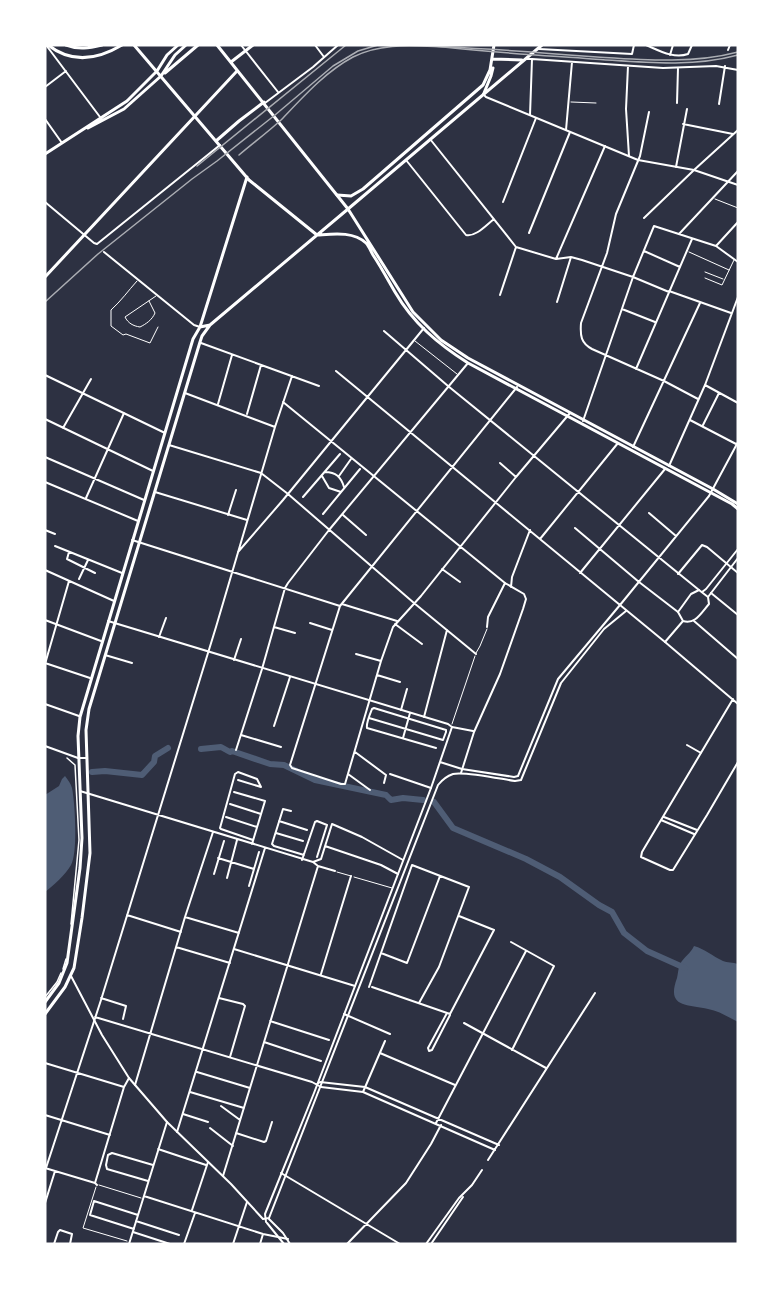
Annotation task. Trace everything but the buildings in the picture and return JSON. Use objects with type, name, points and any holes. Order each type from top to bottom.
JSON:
[{"type":"main road","points":[[47,45],[65,55],[86,58],[104,54],[122,45]]},
{"type":"main road","points":[[66,45],[86,49],[102,45]]},
{"type":"main road","points":[[134,45],[247,177],[317,235],[342,234],[355,237],[366,244],[401,302],[444,347],[468,363],[633,447],[667,468]]},
{"type":"main road","points":[[45,153],[102,119],[127,101],[157,72],[167,55],[178,45]]},
{"type":"main road","points":[[161,76],[175,55],[186,45]]},
{"type":"main road","points":[[102,119],[124,109],[198,45]]},
{"type":"main road","points":[[217,45],[326,179],[424,327],[463,356],[517,387]]},
{"type":"main road","points":[[231,62],[252,45]]},
{"type":"main road","points":[[337,195],[351,196],[363,189],[483,85],[489,75],[494,45]]},
{"type":"main road","points":[[45,1014],[65,987],[76,962],[90,855],[86,758],[88,714],[202,336],[210,325],[542,45]]},
{"type":"main road","points":[[492,59],[524,60]]},
{"type":"main road","points":[[483,94],[491,76],[494,63],[492,59]]},
{"type":"main road","points":[[45,277],[237,71]]},
{"type":"main road","points":[[216,141],[264,103]]},
{"type":"main road","points":[[45,1002],[62,977],[70,951],[81,858],[78,758],[80,717],[193,339],[200,327],[247,177]]},
{"type":"main road","points":[[200,327],[210,325]]},
{"type":"main road","points":[[170,414],[177,417]]},
{"type":"main road","points":[[583,421],[618,443],[712,491],[738,507]]},
{"type":"street","points":[[47,45],[102,119]]},
{"type":"street","points":[[241,45],[279,93]]},
{"type":"street","points":[[315,45],[324,57]]},
{"type":"street","points":[[264,103],[338,45]]},
{"type":"street","points":[[537,49],[632,54],[634,45]]},
{"type":"street","points":[[646,45],[670,55],[687,55],[692,45]]},
{"type":"street","points":[[670,55],[673,45]]},
{"type":"street","points":[[728,50],[730,45]]},
{"type":"street","points":[[530,116],[532,59]]},
{"type":"street","points":[[524,60],[678,68],[725,66],[738,70]]},
{"type":"street","points":[[566,130],[572,62]]},
{"type":"street","points":[[628,66],[626,110],[629,156]]},
{"type":"street","points":[[719,104],[725,66]]},
{"type":"street","points":[[677,103],[678,68]]},
{"type":"street","points":[[45,87],[66,72]]},
{"type":"street","points":[[483,94],[486,98],[638,160],[693,170],[738,185]]},
{"type":"street","points":[[676,166],[687,109]]},
{"type":"street","points":[[649,112],[640,156],[616,214],[602,267],[581,323],[580,332],[586,346],[698,399]]},
{"type":"street","points":[[503,202],[536,118]]},
{"type":"street","points":[[45,119],[62,143]]},
{"type":"street","points":[[683,124],[734,134]]},
{"type":"street","points":[[644,218],[738,130]]},
{"type":"street","points":[[529,234],[570,132]]},
{"type":"street","points":[[430,139],[516,247],[556,260],[571,257],[731,313]]},
{"type":"street","points":[[45,202],[96,244],[220,145]]},
{"type":"street","points":[[556,260],[605,146]]},
{"type":"street","points":[[406,160],[466,235],[474,235],[494,219]]},
{"type":"street","points":[[679,234],[738,171]]},
{"type":"street","points":[[716,246],[738,222]]},
{"type":"street","points":[[583,421],[633,277],[654,226],[716,246],[738,262]]},
{"type":"street","points":[[636,369],[693,239]]},
{"type":"street","points":[[500,295],[516,247]]},
{"type":"street","points":[[644,251],[680,267]]},
{"type":"street","points":[[104,252],[194,325],[200,327]]},
{"type":"street","points":[[556,302],[571,257]]},
{"type":"street","points":[[580,573],[667,468],[705,385],[738,297]]},
{"type":"street","points":[[633,447],[700,303]]},
{"type":"street","points":[[622,309],[655,322]]},
{"type":"street","points":[[241,546],[288,494],[424,327]]},
{"type":"street","points":[[384,331],[578,493],[708,597]]},
{"type":"street","points":[[200,342],[319,386]]},
{"type":"street","points":[[217,405],[232,355]]},
{"type":"street","points":[[236,750],[285,588],[342,514],[468,363]]},
{"type":"street","points":[[247,416],[261,365]]},
{"type":"street","points":[[336,371],[738,704]]},
{"type":"street","points":[[45,375],[165,434]]},
{"type":"street","points":[[129,1078],[124,1087],[96,1184],[45,1168],[127,915],[292,376]]},
{"type":"street","points":[[63,428],[91,379]]},
{"type":"street","points":[[705,385],[738,403]]},
{"type":"street","points":[[517,387],[341,605],[291,764],[292,768],[345,784],[391,630],[569,414]]},
{"type":"street","points":[[184,393],[275,427]]},
{"type":"street","points":[[702,426],[719,393]]},
{"type":"street","points":[[284,402],[504,583],[524,594],[525,602],[502,668],[474,732],[461,773]]},
{"type":"street","points":[[85,499],[124,413]]},
{"type":"street","points":[[45,419],[153,471]]},
{"type":"street","points":[[440,762],[462,769],[518,776],[558,679],[712,491],[738,444],[689,420]]},
{"type":"street","points":[[540,539],[618,443]]},
{"type":"street","points":[[169,444],[261,472],[476,654]]},
{"type":"street","points":[[303,497],[340,454]]},
{"type":"street","points":[[45,458],[144,500]]},
{"type":"street","points":[[339,476],[352,458]]},
{"type":"street","points":[[500,464],[516,477]]},
{"type":"street","points":[[322,514],[360,469]]},
{"type":"street","points":[[325,472],[335,473],[345,487]]},
{"type":"street","points":[[322,476],[329,488],[341,492]]},
{"type":"street","points":[[45,482],[138,521]]},
{"type":"street","points":[[228,514],[236,490]]},
{"type":"street","points":[[155,492],[247,520]]},
{"type":"street","points":[[649,513],[676,536]]},
{"type":"street","points":[[342,514],[366,534]]},
{"type":"street","points":[[574,528],[678,612],[682,621]]},
{"type":"street","points":[[45,530],[55,534]]},
{"type":"street","points":[[511,586],[512,577],[530,530]]},
{"type":"street","points":[[132,540],[396,622],[422,644]]},
{"type":"street","points":[[678,574],[702,545],[738,573]]},
{"type":"street","points":[[55,546],[122,573]]},
{"type":"street","points":[[678,612],[691,594],[706,589],[738,549]]},
{"type":"street","points":[[69,552],[67,559],[94,573]]},
{"type":"street","points":[[682,621],[694,621],[708,604],[708,597],[738,558]]},
{"type":"street","points":[[79,579],[89,560]]},
{"type":"street","points":[[442,569],[460,582]]},
{"type":"street","points":[[45,570],[114,601]]},
{"type":"street","points":[[69,581],[45,663],[90,678]]},
{"type":"street","points":[[487,627],[488,616],[504,583]]},
{"type":"street","points":[[711,593],[738,615]]},
{"type":"street","points":[[266,1219],[323,1082],[438,785],[448,777],[461,773],[520,781],[565,678],[604,629],[626,611]]},
{"type":"street","points":[[611,613],[617,612],[619,616],[617,618]]},
{"type":"street","points":[[159,637],[166,618]]},
{"type":"street","points":[[45,620],[101,641]]},
{"type":"street","points":[[108,621],[474,732]]},
{"type":"street","points":[[665,642],[682,621]]},
{"type":"street","points":[[694,621],[738,659]]},
{"type":"street","points":[[310,623],[332,630]]},
{"type":"street","points":[[274,627],[295,633]]},
{"type":"street","points":[[423,717],[447,630]]},
{"type":"street","points":[[234,660],[240,639]]},
{"type":"street","points":[[357,654],[381,661]]},
{"type":"street","points":[[105,655],[132,663]]},
{"type":"street","points":[[377,675],[400,682]]},
{"type":"street","points":[[274,726],[290,677]]},
{"type":"street","points":[[401,710],[407,689]]},
{"type":"street","points":[[733,699],[641,857],[673,870],[738,762]]},
{"type":"street","points":[[45,704],[80,717]]},
{"type":"street","points":[[369,718],[443,740],[446,730],[373,708],[369,718],[366,726],[367,728],[435,748]]},
{"type":"street","points":[[403,738],[410,713]]},
{"type":"street","points":[[284,1244],[266,1219],[265,1214],[370,948],[452,727]]},
{"type":"street","points":[[536,732],[540,733]]},
{"type":"street","points":[[241,735],[281,747]]},
{"type":"street","points":[[687,745],[701,753]]},
{"type":"street","points":[[45,746],[78,758],[86,758]]},
{"type":"street","points":[[354,751],[387,775],[384,783]]},
{"type":"street","points":[[45,997],[57,982],[68,952],[79,840],[75,765],[67,758]]},
{"type":"street","points":[[238,780],[261,786],[257,779],[238,772],[235,774],[221,830],[335,871]]},
{"type":"street","points":[[348,774],[370,790]]},
{"type":"street","points":[[390,774],[431,788]]},
{"type":"street","points":[[80,791],[253,842]]},
{"type":"street","points":[[234,792],[264,801],[253,842]]},
{"type":"street","points":[[230,804],[261,814]]},
{"type":"street","points":[[291,811],[283,809],[273,845],[304,855]]},
{"type":"street","points":[[226,817],[257,827]]},
{"type":"street","points":[[664,817],[698,830]]},
{"type":"street","points":[[661,820],[695,834]]},
{"type":"street","points":[[279,821],[307,830]]},
{"type":"street","points":[[302,860],[317,821],[327,825],[317,857]]},
{"type":"street","points":[[313,862],[321,859],[332,824],[362,837],[403,860]]},
{"type":"street","points":[[135,1085],[213,831]]},
{"type":"street","points":[[276,833],[303,841]]},
{"type":"street","points":[[226,878],[238,839]]},
{"type":"street","points":[[214,874],[224,841]]},
{"type":"street","points":[[325,846],[374,862],[398,874]]},
{"type":"street","points":[[177,1132],[266,848]]},
{"type":"street","points":[[249,886],[259,852]]},
{"type":"street","points":[[219,858],[254,869]]},
{"type":"street","points":[[408,862],[469,887],[439,967],[419,1003]]},
{"type":"street","points":[[370,986],[412,864]]},
{"type":"street","points":[[223,1177],[318,866]]},
{"type":"street","points":[[380,953],[406,963],[440,876]]},
{"type":"street","points":[[321,975],[353,877]]},
{"type":"street","points":[[127,915],[181,932]]},
{"type":"street","points":[[449,1014],[428,1048],[429,1051],[432,1050],[494,930],[458,916]]},
{"type":"street","points":[[185,917],[239,933]]},
{"type":"street","points":[[511,942],[554,966],[512,1050]]},
{"type":"street","points":[[176,947],[230,963]]},
{"type":"street","points":[[370,948],[374,950]]},
{"type":"street","points":[[234,949],[355,986]]},
{"type":"street","points":[[436,1123],[526,951]]},
{"type":"street","points":[[71,976],[129,1078],[167,1122],[247,1202],[288,1239],[290,1244]]},
{"type":"street","points":[[361,982],[449,1014]]},
{"type":"street","points":[[488,1160],[595,993]]},
{"type":"street","points":[[350,997],[355,998]]},
{"type":"street","points":[[101,998],[126,1006],[123,1019]]},
{"type":"street","points":[[219,998],[245,1006],[230,1057]]},
{"type":"street","points":[[344,1014],[390,1034]]},
{"type":"street","points":[[94,1018],[257,1065],[321,1087],[363,1092],[495,1150]]},
{"type":"street","points":[[270,1022],[329,1040]]},
{"type":"street","points":[[464,1023],[546,1069]]},
{"type":"street","points":[[363,1092],[385,1041]]},
{"type":"street","points":[[264,1042],[321,1061]]},
{"type":"street","points":[[380,1053],[455,1085]]},
{"type":"street","points":[[45,1062],[124,1087]]},
{"type":"street","points":[[196,1072],[250,1088]]},
{"type":"street","points":[[317,1084],[323,1082],[364,1087],[499,1144]]},
{"type":"street","points":[[190,1092],[244,1108]]},
{"type":"street","points":[[222,1106],[240,1120]]},
{"type":"street","points":[[183,1114],[208,1122]]},
{"type":"street","points":[[45,1115],[110,1135]]},
{"type":"street","points":[[129,1243],[167,1122]]},
{"type":"street","points":[[236,1134],[264,1142],[272,1122]]},
{"type":"street","points":[[347,1244],[406,1183],[441,1125]]},
{"type":"street","points":[[210,1128],[233,1146]]},
{"type":"street","points":[[158,1149],[207,1163]]},
{"type":"street","points":[[148,1181],[107,1169],[108,1155],[112,1154],[153,1165]]},
{"type":"street","points":[[184,1244],[207,1163]]},
{"type":"street","points":[[431,1244],[482,1170]]},
{"type":"street","points":[[45,1203],[55,1171]]},
{"type":"street","points":[[281,1173],[400,1244]]},
{"type":"street","points":[[426,1244],[465,1193]]},
{"type":"street","points":[[143,1198],[194,1211],[263,1234],[288,1239]]},
{"type":"street","points":[[138,1215],[94,1201],[90,1215],[170,1244]]},
{"type":"street","points":[[233,1244],[247,1202]]},
{"type":"street","points":[[136,1221],[179,1234]]},
{"type":"street","points":[[54,1244],[60,1230],[72,1234],[70,1244]]},
{"type":"street","points":[[260,1244],[263,1234]]},
{"type":"lane","points":[[569,102],[596,103]]},
{"type":"lane","points":[[713,199],[738,208]]},
{"type":"lane","points":[[687,251],[729,270]]},
{"type":"lane","points":[[705,278],[722,285],[734,259]]},
{"type":"lane","points":[[705,272],[725,280]]},
{"type":"lane","points":[[138,279],[122,301],[111,310],[111,325],[123,335],[126,334],[150,344],[158,327]]},
{"type":"lane","points":[[149,301],[155,313],[139,327],[132,325],[125,317],[149,301],[158,295]]},
{"type":"lane","points":[[414,340],[458,374]]},
{"type":"lane","points":[[452,727],[487,627]]},
{"type":"lane","points":[[335,871],[392,888]]},
{"type":"lane","points":[[129,1243],[83,1228],[96,1184],[143,1198]]},
{"type":"water","points":[[65,776],[72,786],[74,804],[73,859],[66,872],[45,892],[45,795],[59,786]]},
{"type":"water","points":[[694,946],[723,961],[738,964],[738,1022],[716,1011],[686,1005],[676,1000],[674,988],[679,966]]},
{"type":"waterway","points":[[201,749],[221,747],[270,764],[284,765],[315,780],[386,795],[391,800],[403,798],[423,800]]},
{"type":"waterway","points":[[92,772],[142,775],[154,762],[155,756],[168,748]]},
{"type":"waterway","points":[[434,802],[453,828],[526,859],[560,877],[612,912],[624,933],[647,951],[685,968]]},
{"type":"tram line","points":[[239,155],[281,120],[333,70],[353,57],[375,49],[423,46],[668,60],[704,58],[738,52]]},
{"type":"railway","points":[[197,166],[346,45]]},
{"type":"railway","points":[[45,302],[98,254],[275,115],[333,66],[358,51],[378,45]]},
{"type":"railway","points":[[427,45],[468,50],[647,62],[702,62],[738,55]]}]
